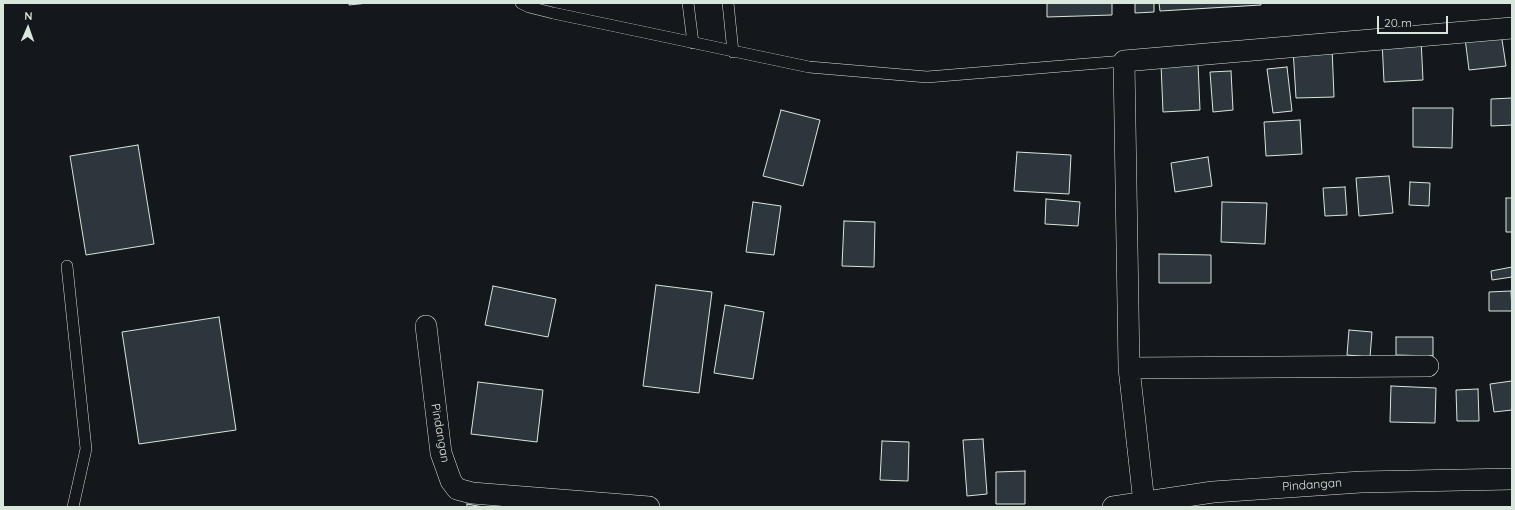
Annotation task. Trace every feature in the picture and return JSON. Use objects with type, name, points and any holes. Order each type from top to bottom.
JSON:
[{"type":"street","points":[[1144,503],[1129,368],[1124,62],[1512,28]]},
{"type":"street","name":"Pindangan","points":[[426,326],[441,453],[451,481],[457,489],[479,494],[649,507]]},
{"type":"street","points":[[1129,368],[1428,366]]},
{"type":"street","name":"Pindangan","points":[[1113,507],[1213,492],[1345,483],[1512,479]]},
{"type":"lane","points":[[521,3],[529,7],[553,13],[809,67],[927,77],[1124,62]]},
{"type":"lane","points":[[688,3],[693,43]]},
{"type":"lane","points":[[728,3],[733,52]]},
{"type":"lane","points":[[67,266],[86,449],[74,507]]},
{"type":"building","points":[[349,3],[368,3],[349,5]]},
{"type":"building","points":[[1047,3],[1112,3],[1112,15],[1047,17]]},
{"type":"building","points":[[1135,3],[1154,3],[1154,12],[1135,13]]},
{"type":"building","points":[[1159,3],[1261,3],[1261,5],[1160,11]]},
{"type":"building","points":[[1501,33],[1506,66],[1469,70],[1465,38]]},
{"type":"building","points":[[1421,39],[1423,80],[1384,82],[1382,41]]},
{"type":"building","points":[[1332,47],[1334,97],[1296,98],[1293,49]]},
{"type":"building","points":[[1198,63],[1200,110],[1163,112],[1161,64]]},
{"type":"building","points":[[1287,67],[1292,111],[1273,113],[1267,69]]},
{"type":"building","points":[[1231,71],[1233,110],[1213,112],[1210,72]]},
{"type":"building","points":[[1512,98],[1512,125],[1491,126],[1491,99]]},
{"type":"building","points":[[1413,108],[1453,108],[1452,148],[1413,147]]},
{"type":"building","points":[[781,110],[820,120],[803,186],[763,176]]},
{"type":"building","points":[[1300,120],[1302,154],[1266,156],[1264,122]]},
{"type":"building","points":[[138,145],[154,244],[86,255],[70,156]]},
{"type":"building","points":[[1017,152],[1071,155],[1069,194],[1014,191]]},
{"type":"building","points":[[1208,157],[1212,186],[1175,192],[1171,163]]},
{"type":"building","points":[[1389,176],[1393,213],[1359,216],[1356,178]]},
{"type":"building","points":[[1410,182],[1430,183],[1429,206],[1409,205]]},
{"type":"building","points":[[1345,187],[1347,215],[1325,216],[1323,188]]},
{"type":"building","points":[[1506,198],[1512,198],[1512,232],[1506,232]]},
{"type":"building","points":[[1046,199],[1080,202],[1078,226],[1045,224]]},
{"type":"building","points":[[753,202],[781,206],[774,255],[746,252]]},
{"type":"building","points":[[1222,202],[1267,203],[1265,244],[1221,242]]},
{"type":"building","points":[[844,221],[875,222],[874,267],[842,266]]},
{"type":"building","points":[[1159,254],[1211,255],[1211,283],[1159,283]]},
{"type":"building","points":[[1512,267],[1512,277],[1492,280],[1491,271]]},
{"type":"building","points":[[656,285],[712,292],[699,393],[643,386]]},
{"type":"building","points":[[493,286],[556,299],[548,337],[485,325]]},
{"type":"building","points":[[1511,291],[1512,311],[1489,311],[1489,292]]},
{"type":"building","points":[[725,305],[764,312],[753,379],[714,373]]},
{"type":"building","points":[[219,317],[236,430],[139,444],[122,332]]},
{"type":"building","points":[[1349,330],[1372,332],[1370,357],[1347,355]]},
{"type":"building","points":[[1396,337],[1433,337],[1433,356],[1396,355]]},
{"type":"building","points":[[1512,381],[1512,410],[1494,412],[1490,384]]},
{"type":"building","points":[[478,382],[543,390],[537,442],[471,434]]},
{"type":"building","points":[[1391,386],[1436,388],[1435,423],[1390,422]]},
{"type":"building","points":[[1478,389],[1479,421],[1457,421],[1456,390]]},
{"type":"building","points":[[983,439],[987,494],[967,496],[963,440]]},
{"type":"building","points":[[882,441],[909,442],[908,481],[880,480]]},
{"type":"building","points":[[1025,471],[1025,504],[996,504],[996,472]]},
{"type":"building","points":[[467,504],[483,507],[467,507]]}]
